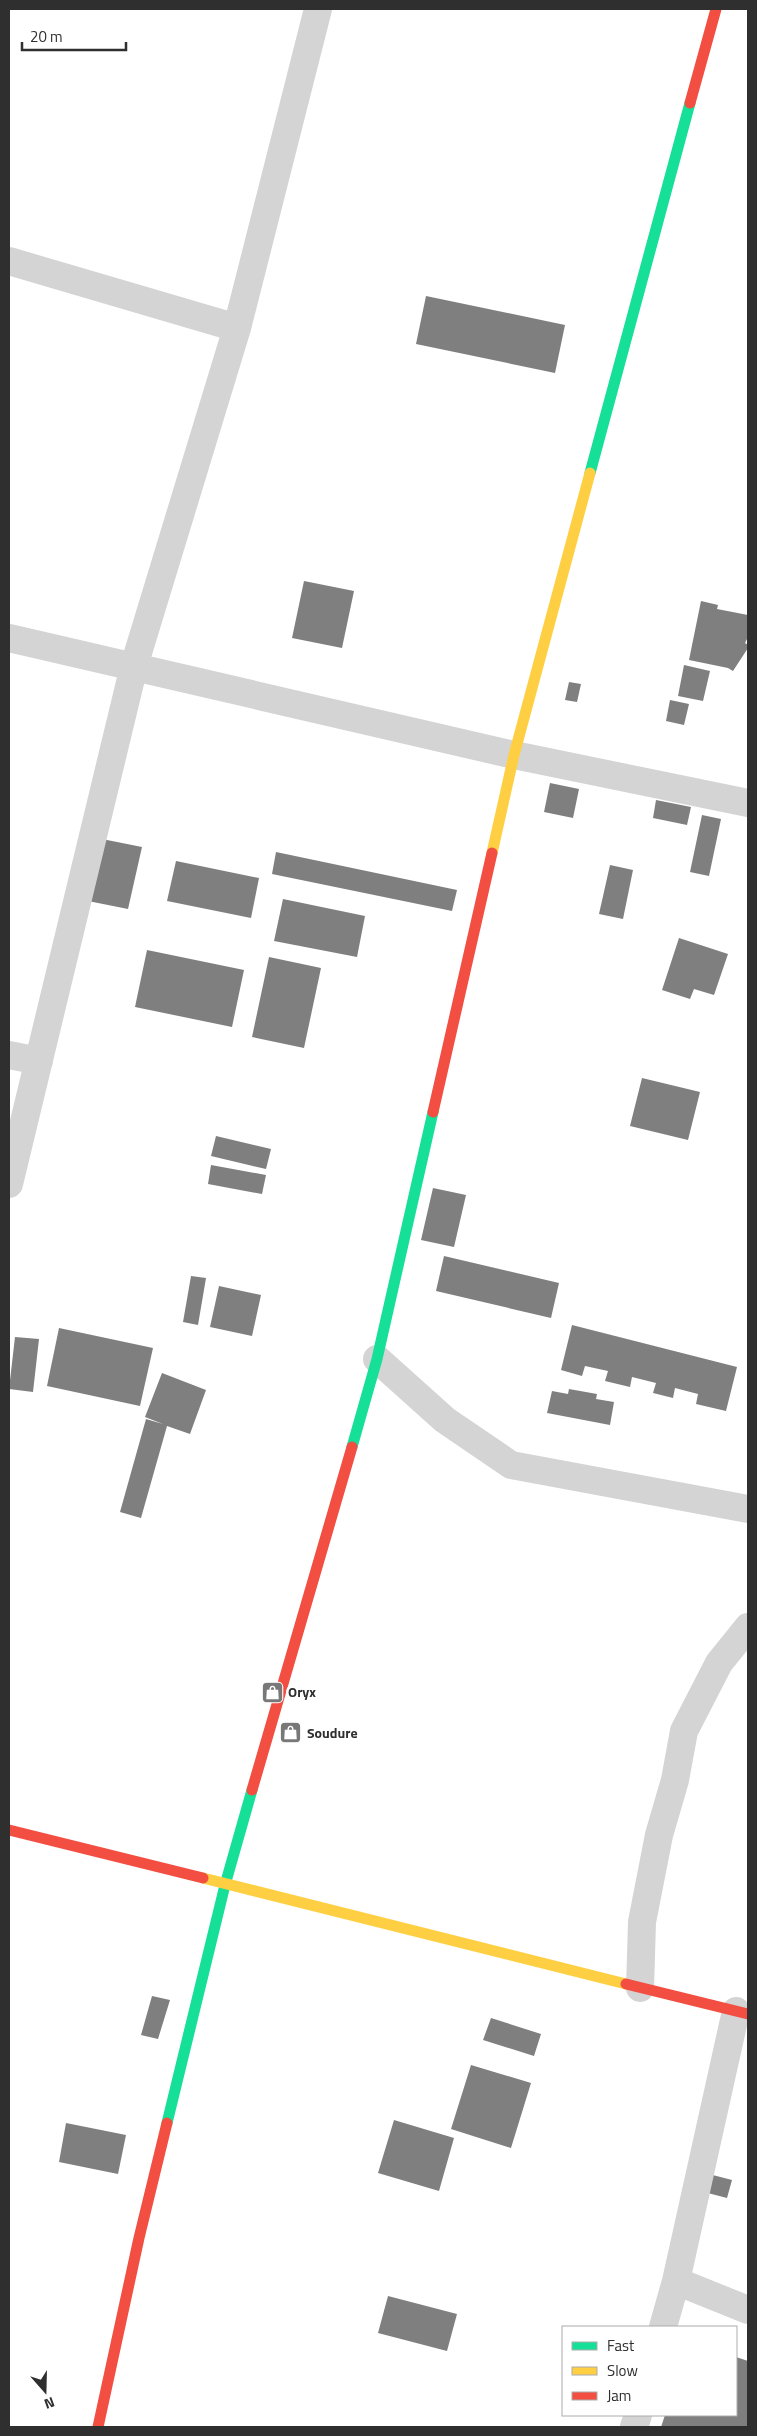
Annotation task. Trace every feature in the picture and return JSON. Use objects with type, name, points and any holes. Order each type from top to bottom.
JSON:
[{"type":"street","points":[[9,1184],[134,666],[237,328],[318,9]]},
{"type":"street","points":[[98,2427],[138,2238],[225,1884],[377,1359],[514,756],[716,9]]},
{"type":"street","points":[[9,261],[237,328]]},
{"type":"street","points":[[9,638],[514,756],[748,803]]},
{"type":"street","points":[[9,1055],[39,1061]]},
{"type":"street","points":[[377,1359],[445,1420],[511,1465],[748,1509]]},
{"type":"street","points":[[640,1988],[642,1922],[660,1835],[675,1780],[684,1731],[719,1662],[748,1627]]},
{"type":"street","points":[[9,1830],[742,2013],[663,2326]]},
{"type":"street","points":[[676,2281],[748,2310]]},
{"type":"building","points":[[426,296],[565,325],[555,373],[416,344]]},
{"type":"building","points":[[304,581],[354,591],[342,648],[292,638]]},
{"type":"building","points":[[701,601],[718,605],[717,609],[748,615],[748,637],[745,643],[748,645],[748,648],[733,671],[728,668],[689,660]]},
{"type":"building","points":[[684,665],[710,671],[703,701],[678,696]]},
{"type":"building","points":[[569,682],[581,684],[577,702],[565,700]]},
{"type":"building","points":[[670,700],[689,704],[684,725],[666,721]]},
{"type":"building","points":[[550,783],[579,789],[573,818],[544,812]]},
{"type":"building","points":[[656,800],[691,807],[687,825],[653,818]]},
{"type":"building","points":[[702,815],[721,819],[709,876],[690,872]]},
{"type":"building","points":[[102,839],[142,847],[128,909],[88,901]]},
{"type":"building","points":[[276,852],[457,890],[452,911],[272,874]]},
{"type":"building","points":[[176,861],[259,878],[251,918],[167,901]]},
{"type":"building","points":[[610,865],[633,870],[623,919],[599,914]]},
{"type":"building","points":[[283,899],[365,916],[357,957],[274,941]]},
{"type":"building","points":[[679,938],[728,954],[714,995],[694,989],[690,999],[662,990]]},
{"type":"building","points":[[147,950],[244,970],[232,1027],[135,1007]]},
{"type":"building","points":[[269,957],[321,968],[304,1048],[252,1037]]},
{"type":"building","points":[[642,1078],[700,1092],[688,1140],[630,1126]]},
{"type":"building","points":[[216,1136],[271,1149],[266,1169],[211,1156]]},
{"type":"building","points":[[211,1165],[266,1175],[262,1194],[208,1184]]},
{"type":"building","points":[[433,1188],[466,1195],[454,1247],[421,1240]]},
{"type":"building","points":[[444,1256],[559,1283],[551,1318],[436,1291]]},
{"type":"building","points":[[191,1276],[206,1278],[198,1325],[183,1322]]},
{"type":"building","points":[[219,1286],[261,1295],[252,1336],[210,1327]]},
{"type":"building","points":[[572,1325],[737,1367],[726,1411],[696,1404],[698,1394],[675,1388],[673,1398],[653,1393],[656,1383],[632,1377],[630,1387],[605,1381],[608,1371],[585,1366],[582,1376],[561,1370]]},
{"type":"building","points":[[59,1328],[153,1348],[140,1406],[47,1386]]},
{"type":"building","points":[[15,1337],[39,1339],[33,1392],[9,1389]]},
{"type":"building","points":[[162,1373],[206,1390],[190,1434],[167,1426],[141,1518],[120,1512],[146,1419],[163,1424],[145,1417]]},
{"type":"building","points":[[569,1389],[597,1394],[596,1399],[614,1402],[610,1425],[547,1413],[552,1391],[568,1394]]},
{"type":"building","points":[[152,1996],[170,2000],[158,2039],[141,2035]]},
{"type":"building","points":[[491,2018],[541,2034],[534,2056],[483,2040]]},
{"type":"building","points":[[471,2065],[531,2083],[511,2148],[451,2129]]},
{"type":"building","points":[[394,2120],[454,2138],[439,2191],[378,2173]]},
{"type":"building","points":[[66,2123],[126,2135],[118,2174],[59,2162]]},
{"type":"building","points":[[705,2173],[732,2180],[727,2198],[700,2191]]},
{"type":"building","points":[[388,2296],[457,2314],[447,2351],[378,2333]]},
{"type":"building","points":[[737,2357],[748,2361],[748,2427],[661,2427],[665,2416],[737,2416]]},
{"type":"traffic: fast","points":[[590,473],[690,103]]},
{"type":"traffic: fast","points":[[352,1447],[377,1359],[433,1112]]},
{"type":"traffic: fast","points":[[167,2123],[225,1885],[252,1790]]},
{"type":"traffic: slow","points":[[492,853],[514,755],[590,473]]},
{"type":"traffic: slow","points":[[203,1878],[626,1984]]},
{"type":"traffic: jam","points":[[690,103],[716,9]]},
{"type":"traffic: jam","points":[[433,1112],[492,853]]},
{"type":"traffic: jam","points":[[252,1790],[352,1447]]},
{"type":"traffic: jam","points":[[9,1830],[203,1878]]},
{"type":"traffic: jam","points":[[626,1984],[748,2014]]},
{"type":"traffic: jam","points":[[98,2427],[139,2238],[167,2123]]},
{"type":"place","name":"Oryx","points":[[272,1692]]},
{"type":"place","name":"Soudure","points":[[291,1733]]}]
